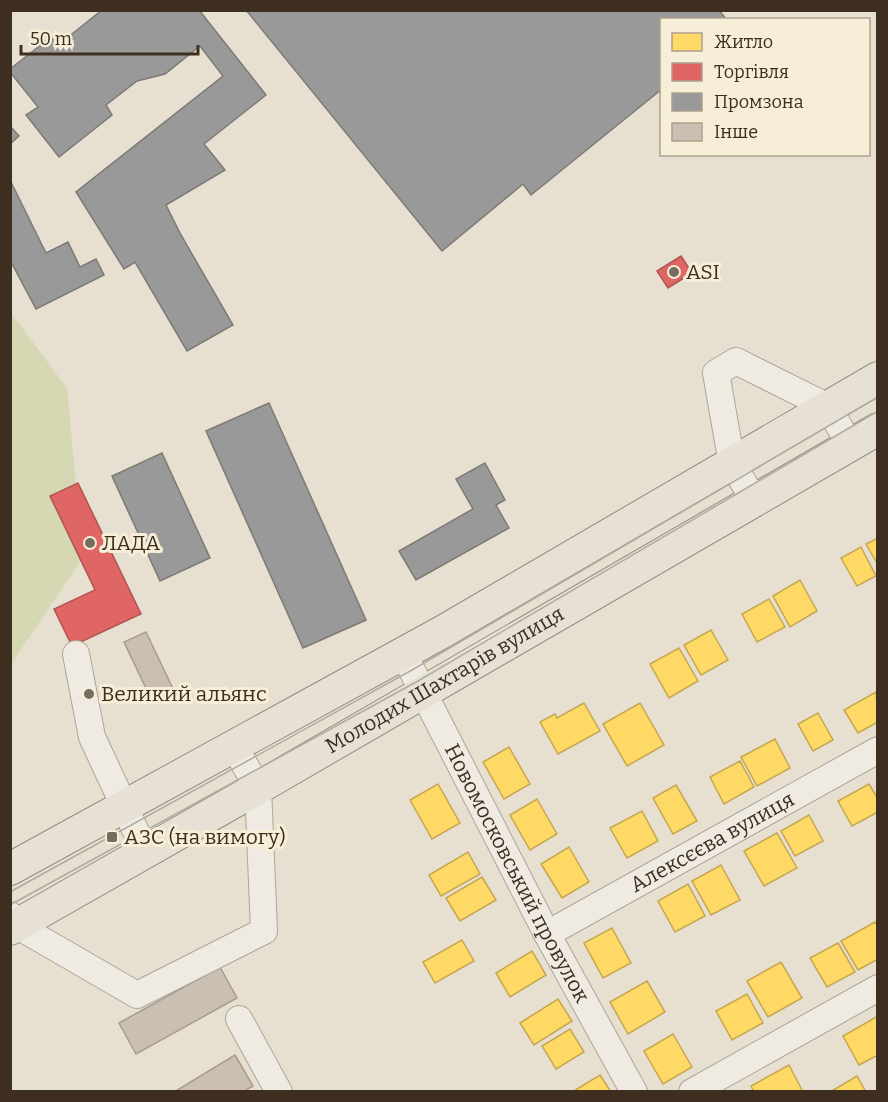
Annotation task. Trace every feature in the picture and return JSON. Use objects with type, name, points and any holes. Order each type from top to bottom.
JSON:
[{"type":"main road","name":"Молодих Шахтарів вулиця","points":[[10,869],[403,653],[878,378]]},
{"type":"main road","name":"Молодих Шахтарів вулиця","points":[[12,923],[258,788],[878,429]]},
{"type":"street","points":[[755,501],[732,464],[716,373],[736,361],[828,407],[850,445]]},
{"type":"street","name":"Новомосковський провулок","points":[[403,653],[547,934],[634,1092]]},
{"type":"street","points":[[76,654],[92,737],[123,807],[146,851]]},
{"type":"street","points":[[12,923],[137,995],[264,931],[258,788],[234,746]]},
{"type":"street","name":"Алексєєва вулиця","points":[[547,934],[878,750]]},
{"type":"street","points":[[692,1092],[878,988]]},
{"type":"street","points":[[239,1019],[279,1092]]},
{"type":"green space","points":[[11,313],[67,388],[83,558],[11,664]]},
{"type":"building: Житло","points":[[878,538],[878,565],[866,544]]},
{"type":"building: Житло","points":[[861,547],[876,576],[857,586],[841,558]]},
{"type":"building: Житло","points":[[800,580],[817,611],[790,627],[773,596]]},
{"type":"building: Житло","points":[[769,599],[785,627],[757,642],[742,614]]},
{"type":"building: Житло","points":[[711,630],[728,660],[701,675],[684,645]]},
{"type":"building: Житло","points":[[679,648],[698,681],[669,698],[650,664]]},
{"type":"building: Житло","points":[[876,692],[878,722],[858,733],[844,710]]},
{"type":"building: Житло","points":[[584,703],[600,731],[558,754],[540,722],[555,714],[557,718]]},
{"type":"building: Житло","points":[[640,703],[664,745],[627,766],[603,724]]},
{"type":"building: Житло","points":[[818,713],[833,740],[813,751],[798,724]]},
{"type":"building: Житло","points":[[775,739],[790,768],[757,786],[741,757]]},
{"type":"building: Житло","points":[[509,747],[530,784],[504,799],[483,762]]},
{"type":"building: Житло","points":[[740,761],[754,787],[724,804],[710,777]]},
{"type":"building: Житло","points":[[438,784],[460,823],[432,839],[410,800]]},
{"type":"building: Житло","points":[[869,784],[878,799],[878,812],[852,826],[838,801]]},
{"type":"building: Житло","points":[[676,785],[697,821],[673,834],[653,798]]},
{"type":"building: Житло","points":[[537,799],[557,834],[530,850],[510,815]]},
{"type":"building: Житло","points":[[642,811],[658,841],[627,858],[610,828]]},
{"type":"building: Житло","points":[[809,815],[823,841],[795,856],[781,831]]},
{"type":"building: Житло","points":[[777,833],[797,868],[764,886],[744,851]]},
{"type":"building: Житло","points":[[569,847],[589,882],[562,898],[541,864]]},
{"type":"building: Житло","points":[[468,852],[480,874],[441,896],[429,875]]},
{"type":"building: Житло","points":[[721,865],[740,900],[711,915],[692,881]]},
{"type":"building: Житло","points":[[482,877],[496,900],[460,921],[446,898]]},
{"type":"building: Житло","points":[[688,884],[705,916],[675,932],[658,901]]},
{"type":"building: Житло","points":[[875,922],[878,926],[878,959],[858,970],[841,941]]},
{"type":"building: Житло","points":[[612,928],[631,963],[603,978],[584,943]]},
{"type":"building: Житло","points":[[462,940],[474,961],[435,983],[423,962]]},
{"type":"building: Житло","points":[[838,943],[855,972],[827,987],[810,958]]},
{"type":"building: Житло","points":[[532,951],[546,975],[510,997],[496,973]]},
{"type":"building: Житло","points":[[781,962],[802,998],[768,1017],[747,981]]},
{"type":"building: Житло","points":[[647,981],[665,1012],[628,1034],[610,1002]]},
{"type":"building: Житло","points":[[747,994],[763,1023],[732,1040],[716,1011]]},
{"type":"building: Житло","points":[[558,999],[572,1021],[534,1045],[520,1023]]},
{"type":"building: Житло","points":[[878,1016],[878,1055],[859,1065],[843,1036]]},
{"type":"building: Житло","points":[[570,1029],[584,1052],[556,1069],[542,1046]]},
{"type":"building: Житло","points":[[673,1034],[692,1067],[663,1084],[644,1051]]},
{"type":"building: Житло","points":[[789,1065],[803,1092],[754,1092],[751,1086]]},
{"type":"building: Житло","points":[[600,1075],[611,1092],[572,1092]]},
{"type":"building: Житло","points":[[857,1076],[866,1092],[830,1092]]},
{"type":"building: Торгівля","name":"ASI","points":[[681,256],[692,273],[668,288],[657,271]]},
{"type":"building: Торгівля","name":"ЛАДА","points":[[78,483],[141,614],[72,646],[54,609],[95,590],[50,496]]},
{"type":"building: Промзона","points":[[102,10],[199,10],[266,95],[204,144],[225,170],[166,205],[233,325],[187,351],[135,262],[124,269],[76,192],[223,76],[200,46],[165,74],[137,81],[106,105],[112,115],[59,157],[26,115],[38,107],[10,72],[10,69],[51,37],[57,46]]},
{"type":"building: Промзона","points":[[246,10],[719,10],[725,18],[660,18],[660,91],[531,195],[523,184],[442,251]]},
{"type":"building: Промзона","points":[[10,126],[19,136],[10,144]]},
{"type":"building: Промзона","points":[[10,180],[46,253],[68,242],[80,267],[96,259],[104,275],[36,309],[10,260]]},
{"type":"building: Промзона","points":[[269,403],[366,620],[303,648],[206,431]]},
{"type":"building: Промзона","points":[[162,453],[210,558],[160,581],[112,476]]},
{"type":"building: Промзона","points":[[485,463],[505,500],[496,505],[509,528],[416,580],[399,551],[473,509],[456,479]]},
{"type":"building: Інше","points":[[146,632],[174,691],[152,701],[124,642]]},
{"type":"building: Інше","points":[[220,967],[237,998],[136,1054],[119,1023]]},
{"type":"building: Інше","points":[[235,1055],[253,1086],[243,1092],[174,1092]]},
{"type":"tram line","points":[[10,892],[412,670],[878,397]]},
{"type":"tram line","points":[[10,905],[418,681],[878,411]]},
{"type":"place","name":"ASI","points":[[674,272]]},
{"type":"place","name":"ЛАДА","points":[[90,543]]},
{"type":"place","name":"Великий альянс","points":[[89,694]]},
{"type":"place","name":"АЗС (на вимогу)","points":[[112,837]]}]
